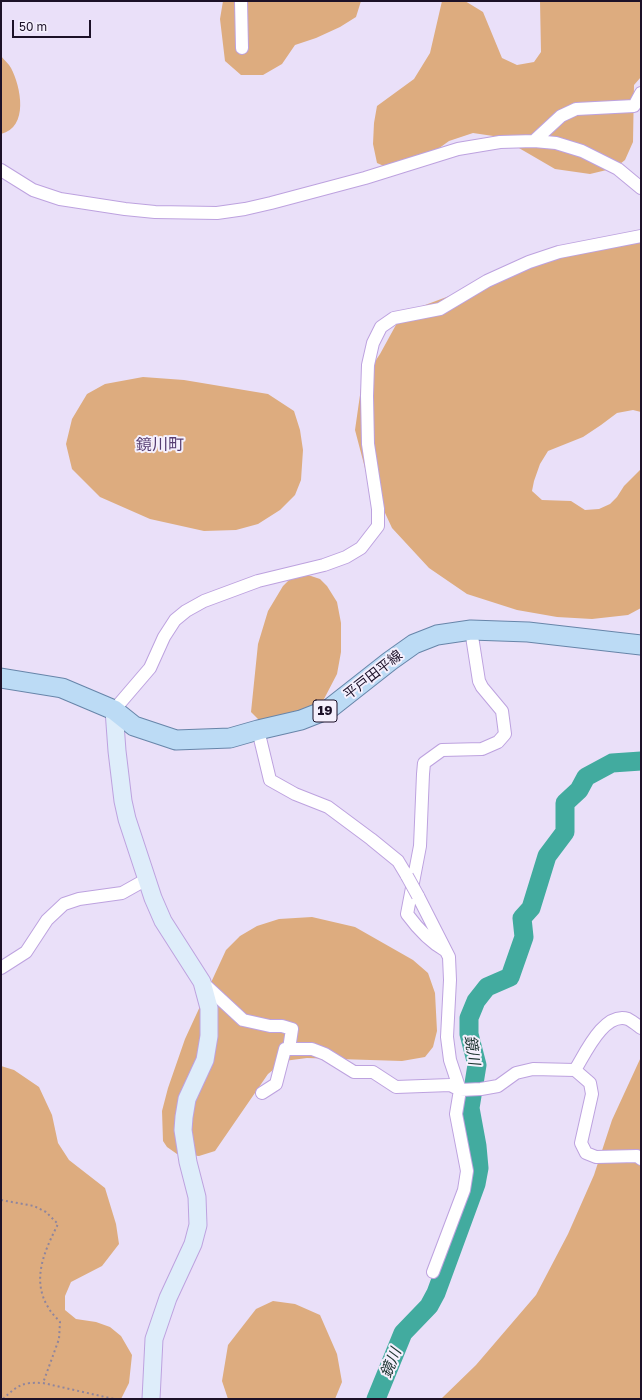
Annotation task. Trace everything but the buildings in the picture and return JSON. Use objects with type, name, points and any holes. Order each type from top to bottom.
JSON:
[{"type":"main road","name":"平戸田平線","points":[[1,678],[62,688],[114,710],[134,726],[176,740],[230,738],[300,720],[329,709],[390,660],[414,644],[437,635],[471,630],[528,632],[641,645]]},
{"type":"street","points":[[241,1],[242,48]]},
{"type":"street","points":[[534,141],[561,116],[576,109],[634,106],[641,93]]},
{"type":"street","points":[[1,170],[34,190],[60,199],[155,212],[217,213],[271,203],[365,178],[458,149],[500,142],[534,141],[556,143],[582,151],[618,169],[641,188]]},
{"type":"street","points":[[289,1049],[292,1029],[243,1020],[202,982],[163,921],[153,898],[127,819],[123,801],[117,751],[114,710],[150,668],[164,637],[175,620],[186,611],[204,601],[258,581],[324,565],[346,557],[361,548],[378,526],[378,509],[368,444],[366,396],[368,365],[373,343],[381,327],[394,318],[440,309],[487,280],[529,262],[559,252],[641,236]]},
{"type":"street","points":[[446,951],[436,946],[417,928],[407,914],[420,846],[422,774],[424,763],[442,750],[482,749],[498,742],[505,734],[502,711],[479,682],[471,630]]},
{"type":"street","points":[[258,730],[270,780],[295,794],[328,807],[398,861],[418,896],[449,957],[450,980],[447,1037],[450,1060],[460,1090],[456,1114],[467,1171],[464,1190],[433,1272]]},
{"type":"street","points":[[1,968],[26,952],[47,920],[64,904],[78,899],[122,893],[147,879]]},
{"type":"street","points":[[151,1399],[154,1339],[168,1298],[193,1244],[198,1225],[197,1197],[188,1162],[183,1130],[188,1099],[205,1060],[209,1036],[208,1008],[202,982]]},
{"type":"street","points":[[575,1070],[603,1026],[612,1020],[627,1019],[641,1028]]},
{"type":"street","points":[[262,1093],[276,1084],[285,1049],[312,1049],[325,1054],[354,1072],[372,1072],[396,1086],[450,1085],[460,1090],[481,1089],[498,1086],[516,1073],[532,1069],[575,1070],[590,1082],[592,1094],[581,1143],[586,1153],[596,1157],[637,1156],[641,1159]]},
{"type":"path","points":[[1,1200],[34,1206],[46,1212],[58,1224],[47,1245],[39,1276],[41,1293],[48,1309],[60,1322],[59,1339],[43,1383]]},
{"type":"path","points":[[3,1399],[22,1384],[43,1383],[114,1399]]},
{"type":"shaded area","points":[[223,1],[361,1],[356,17],[340,27],[316,38],[295,45],[282,64],[263,75],[241,75],[225,61],[220,19]]},
{"type":"shaded area","points":[[442,1],[465,1],[483,12],[502,58],[517,65],[534,62],[541,52],[540,1],[641,1],[641,77],[634,85],[633,142],[625,160],[615,168],[590,174],[555,169],[500,137],[473,133],[449,141],[431,154],[393,170],[377,163],[373,144],[374,123],[377,106],[414,79],[430,53]]},
{"type":"shaded area","points":[[1,56],[10,66],[15,76],[20,95],[20,106],[16,123],[10,130],[1,134]]},
{"type":"shaded area","points":[[641,234],[641,412],[633,410],[617,413],[583,437],[548,451],[540,464],[532,491],[542,500],[571,501],[585,510],[599,509],[610,504],[617,497],[624,486],[641,469],[641,608],[628,615],[592,619],[557,617],[517,610],[467,594],[429,568],[392,528],[366,472],[355,430],[362,381],[380,354],[397,323],[417,308],[503,276],[598,245]]},
{"type":"shaded area","points":[[143,377],[184,380],[268,394],[294,411],[300,430],[303,450],[301,480],[295,495],[280,510],[258,524],[236,530],[204,531],[150,519],[100,497],[72,469],[66,444],[72,419],[87,394],[105,384]]},
{"type":"shaded area","points":[[302,573],[320,579],[327,586],[337,602],[341,623],[341,652],[337,674],[324,699],[309,718],[267,728],[251,712],[258,644],[268,611],[283,586],[293,576]]},
{"type":"shaded area","points":[[312,917],[355,927],[413,960],[428,973],[435,993],[437,1031],[433,1047],[425,1057],[402,1061],[307,1058],[284,1061],[268,1074],[215,1151],[199,1156],[177,1154],[167,1147],[163,1141],[162,1111],[168,1088],[185,1039],[226,950],[240,936],[257,926],[279,919]]},
{"type":"shaded area","points":[[641,1057],[641,1399],[441,1399],[476,1365],[536,1295],[568,1234],[594,1175],[612,1120]]},
{"type":"shaded area","points":[[1,1066],[14,1070],[39,1087],[52,1115],[58,1143],[69,1160],[105,1188],[116,1224],[119,1244],[102,1266],[71,1282],[65,1296],[65,1310],[76,1319],[96,1322],[110,1327],[121,1336],[132,1355],[129,1383],[121,1399],[1,1399]]},
{"type":"shaded area","points":[[273,1301],[295,1304],[320,1315],[337,1354],[342,1382],[335,1399],[228,1399],[222,1381],[228,1345],[256,1309]]},
{"type":"waterway","name":"鏡川","points":[[376,1399],[403,1333],[429,1306],[436,1293],[476,1184],[479,1168],[477,1146],[470,1108],[477,1065],[469,1034],[469,1018],[476,1001],[487,987],[510,977],[524,937],[522,918],[531,908],[547,856],[565,832],[565,803],[579,790],[586,777],[612,763],[641,761]]},
{"type":"district","name":"鏡川町","points":[[160,445]]}]
